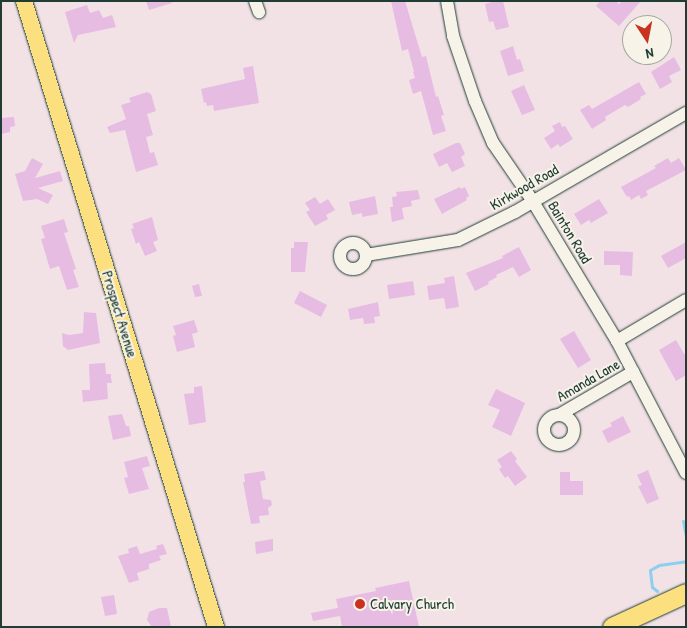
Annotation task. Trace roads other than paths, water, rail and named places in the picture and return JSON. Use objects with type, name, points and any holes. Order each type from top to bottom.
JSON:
[{"type":"highway","points":[[612,627],[686,593]]},
{"type":"main road","name":"Prospect Avenue","points":[[24,1],[216,627]]},
{"type":"street","name":"Bainton Road","points":[[447,1],[453,36],[475,101],[494,143],[532,200],[617,341],[686,473]]},
{"type":"street","name":"Kirkwood Road","points":[[366,255],[458,240],[686,113]]},
{"type":"street","points":[[617,341],[686,300]]},
{"type":"street","name":"Amanda Lane","points":[[560,415],[634,372]]},
{"type":"waterway","points":[[683,521],[686,536]]},
{"type":"waterway","points":[[657,591],[652,587],[650,570],[659,565],[686,561]]},
{"type":"place","name":"Calvary Church","points":[[360,604]]}]
